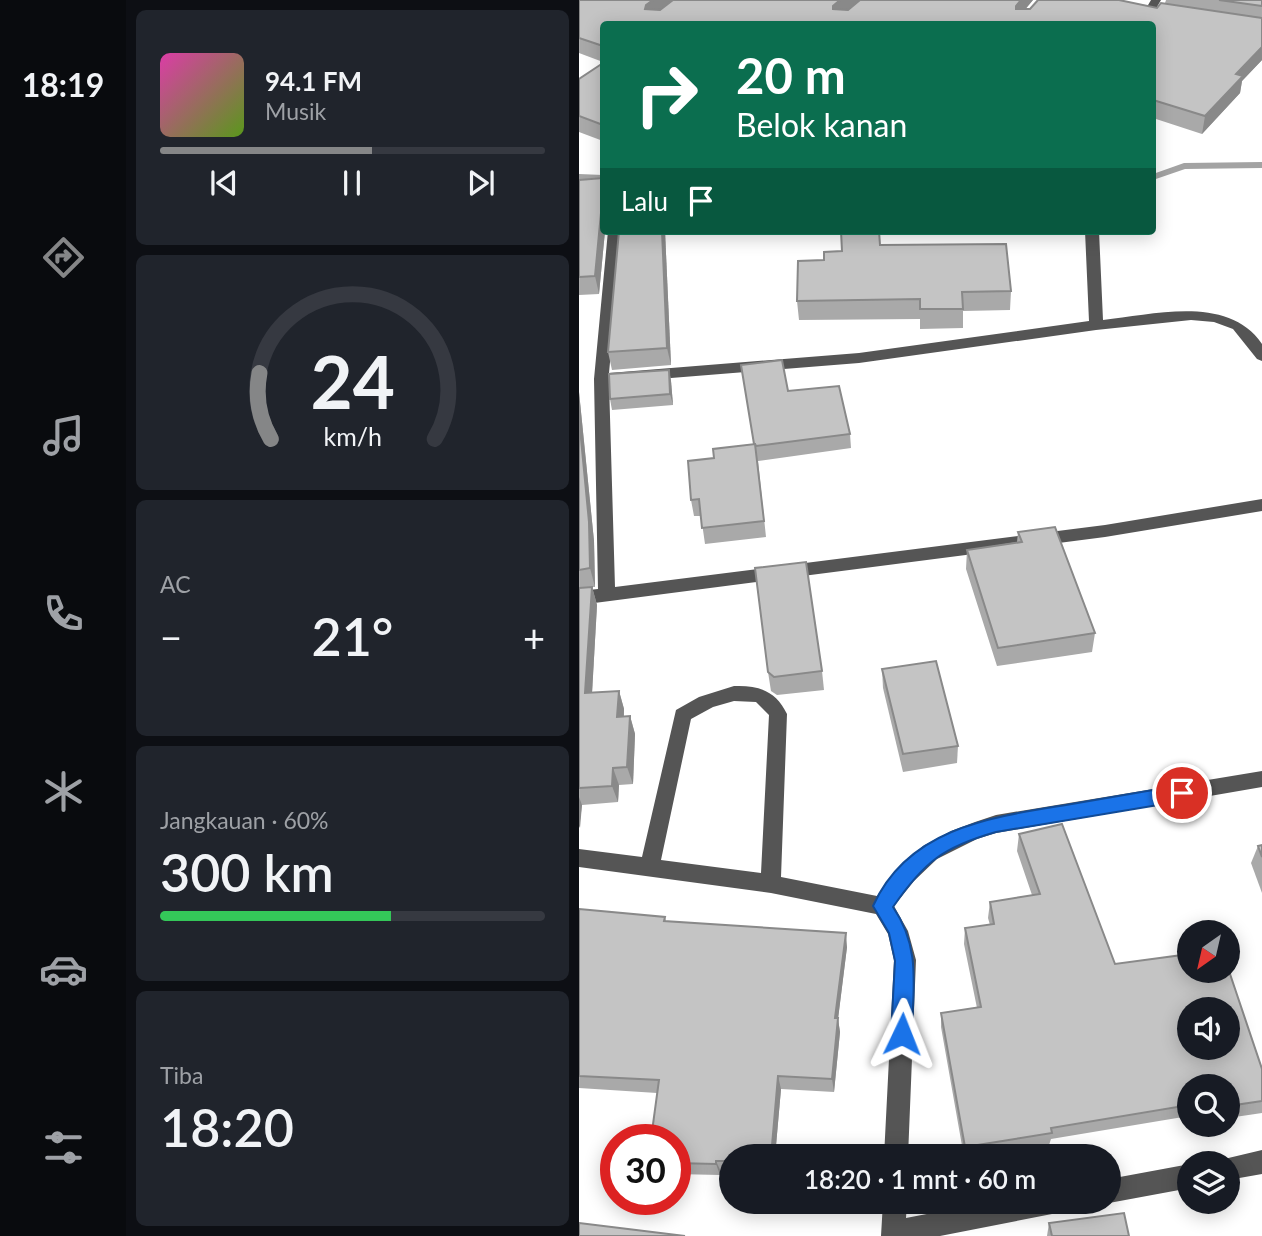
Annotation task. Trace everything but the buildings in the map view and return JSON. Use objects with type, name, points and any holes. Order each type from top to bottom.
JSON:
[{"type":"street","points":[[1149,12],[1156,0]]},
{"type":"street","points":[[1136,9],[1163,14]]},
{"type":"street","points":[[607,595],[601,379],[615,235]]},
{"type":"street","points":[[1092,235],[1096,325]]},
{"type":"street","points":[[601,379],[860,358],[1096,325],[1190,316],[1216,318],[1238,326],[1262,356]]},
{"type":"street","points":[[579,598],[1105,531],[1262,505]]},
{"type":"street","points":[[650,865],[683,715],[704,701],[750,692],[763,695],[774,703],[778,714],[771,884]]},
{"type":"street","points":[[882,906],[909,869],[937,848],[965,833],[996,824],[1262,779]]},
{"type":"street","points":[[579,858],[650,865],[771,884],[882,906],[898,930],[905,961],[897,1144]]},
{"type":"street","points":[[1240,1166],[1262,1162]]},
{"type":"street","points":[[1121,1189],[1177,1178]]},
{"type":"street","points":[[894,1214],[893,1234],[992,1214]]},
{"type":"waterway","points":[[1156,176],[1184,166],[1262,165]]},
{"type":"waterway","points":[[579,177],[600,178]]},
{"type":"route","points":[[902,1034],[905,961],[898,930],[882,906],[909,869],[937,848],[965,833],[996,824],[1182,793]]}]
